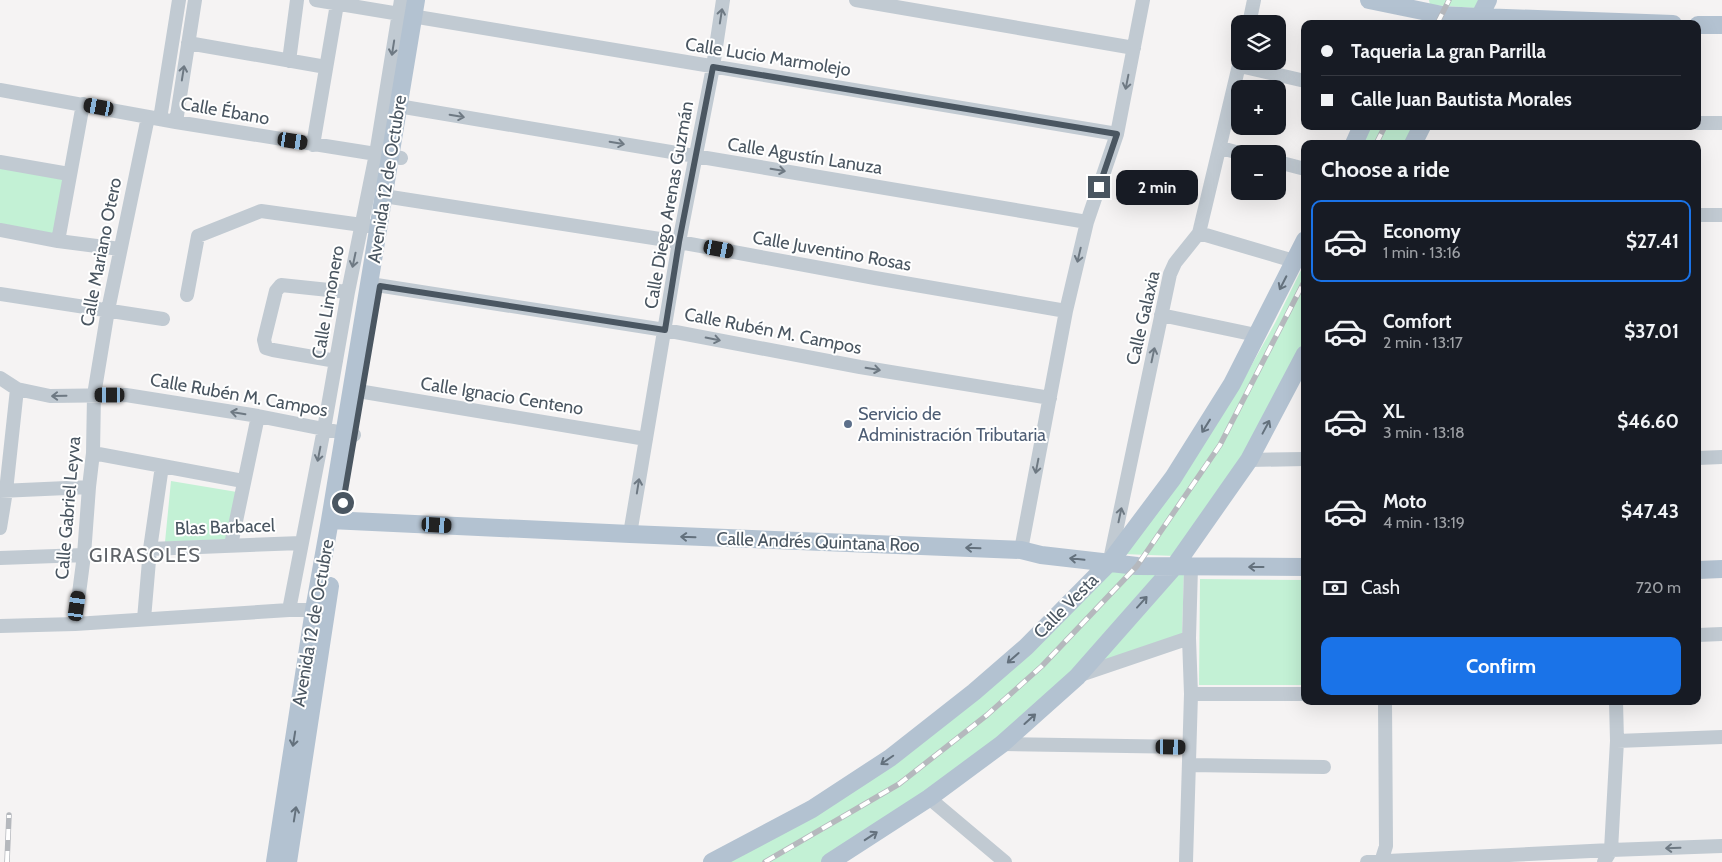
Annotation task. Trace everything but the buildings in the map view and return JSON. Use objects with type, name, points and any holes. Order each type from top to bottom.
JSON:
[{"type":"main road","points":[[1369,0],[1418,11],[1473,20]]},
{"type":"main road","points":[[1478,20],[1488,0]]},
{"type":"main road","name":"Avenida 12 de Octubre","points":[[274,862],[320,610],[375,285],[389,196],[389,156],[404,107],[413,8]]},
{"type":"main road","points":[[1701,25],[1722,25]]},
{"type":"main road","name":"Avenida 12 de Octubre","points":[[375,285],[379,227],[389,196]]},
{"type":"main road","name":"Calle Vesta","points":[[712,862],[812,809],[890,758],[974,692],[1026,647],[1110,562],[1173,478],[1232,384],[1301,248]]},
{"type":"main road","points":[[830,862],[929,798],[1002,744],[1077,677],[1182,567],[1248,460],[1301,361]]},
{"type":"main road","name":"Calle Andrés Quintana Roo","points":[[335,520],[1021,550],[1041,555],[1137,566],[1301,567]]},
{"type":"main road","points":[[1701,570],[1722,569]]},
{"type":"main road","name":"Avenida 12 de Octubre","points":[[288,862],[320,610]]},
{"type":"street","name":"Calle Mariano Otero","points":[[94,395],[120,249],[154,118],[179,0]]},
{"type":"street","points":[[176,122],[195,0]]},
{"type":"street","points":[[289,61],[297,0]]},
{"type":"street","name":"Calle Lucio Marmolejo","points":[[316,0],[337,4],[413,8],[713,67],[1117,134]]},
{"type":"street","name":"Calle Diego Arenas Guzmán","points":[[630,534],[679,242],[713,67],[723,0]]},
{"type":"street","points":[[856,0],[1134,48]]},
{"type":"street","points":[[1021,550],[1066,311],[1087,222],[1117,134],[1144,0]]},
{"type":"street","points":[[1251,15],[1254,0]]},
{"type":"street","points":[[313,145],[337,4]]},
{"type":"street","name":"Calle Limonero","points":[[289,610],[361,225],[389,156],[413,8]]},
{"type":"street","points":[[188,43],[326,68]]},
{"type":"street","name":"Calle Galaxia","points":[[1110,562],[1170,274],[1175,263],[1199,233],[1239,70]]},
{"type":"street","points":[[1263,70],[1301,80]]},
{"type":"street","name":"Calle Ébano","points":[[0,90],[176,122],[389,156]]},
{"type":"street","points":[[58,241],[83,104]]},
{"type":"street","name":"Calle Agustín Lanuza","points":[[404,107],[1087,222]]},
{"type":"street","points":[[1701,123],[1722,123]]},
{"type":"street","points":[[1221,148],[1231,151]]},
{"type":"street","points":[[0,162],[69,174]]},
{"type":"street","points":[[1286,164],[1301,168]]},
{"type":"street","name":"Calle Juventino Rosas","points":[[389,196],[679,242],[1066,311]]},
{"type":"street","points":[[187,295],[198,236],[261,211],[379,227]]},
{"type":"street","points":[[1701,215],[1722,215]]},
{"type":"street","points":[[0,230],[58,241],[120,249]]},
{"type":"street","points":[[1199,233],[1294,261]]},
{"type":"street","points":[[336,361],[266,348],[264,340],[276,291],[281,285],[348,292]]},
{"type":"street","name":"Calle Rubén M. Campos","points":[[375,285],[665,330],[860,367],[1050,398]]},
{"type":"street","points":[[0,294],[163,319]]},
{"type":"street","points":[[1161,315],[1256,335]]},
{"type":"street","name":"Calle Rubén M. Campos","points":[[0,378],[17,389],[50,396],[126,395],[258,416],[349,434]]},
{"type":"street","points":[[0,528],[3,491],[17,389]]},
{"type":"street","name":"Calle Ignacio Centeno","points":[[357,391],[646,439]]},
{"type":"street","name":"Calle Gabriel Leyva","points":[[75,624],[84,555],[88,487],[93,453],[94,395]]},
{"type":"street","points":[[232,545],[243,481],[258,416]]},
{"type":"street","points":[[93,453],[243,481]]},
{"type":"street","points":[[1701,458],[1722,457]]},
{"type":"street","points":[[1248,460],[1301,459]]},
{"type":"street","points":[[144,619],[150,549],[162,466]]},
{"type":"street","points":[[3,491],[88,487]]},
{"type":"street","name":"Blas Barbacel","points":[[150,549],[301,543]]},
{"type":"street","points":[[0,558],[84,555]]},
{"type":"street","points":[[1182,567],[1189,638],[1190,694],[1186,862]]},
{"type":"street","points":[[0,626],[75,624],[289,610],[320,610]]},
{"type":"street","points":[[1701,635],[1722,634]]},
{"type":"street","points":[[1077,677],[1189,638]]},
{"type":"street","points":[[1190,694],[1301,694]]},
{"type":"street","points":[[1385,705],[1386,846],[1383,862],[1607,856],[1722,846]]},
{"type":"street","points":[[1607,856],[1616,741],[1616,705]]},
{"type":"street","points":[[1616,741],[1722,737]]},
{"type":"street","points":[[1002,744],[1189,747]]},
{"type":"street","points":[[1188,765],[1324,767]]},
{"type":"street","points":[[929,798],[1005,862]]},
{"type":"green space","points":[[1429,0],[1480,0],[1476,8],[1430,5]]},
{"type":"green space","points":[[1369,130],[1417,130],[1412,140],[1365,140]]},
{"type":"green space","points":[[0,164],[68,176],[56,235],[0,225]]},
{"type":"green space","points":[[1301,270],[1301,348],[1240,462],[1176,556],[1122,554],[1241,384],[1275,323]]},
{"type":"green space","points":[[171,481],[237,492],[229,539],[165,542]]},
{"type":"green space","points":[[1106,571],[1157,574],[1107,639],[999,743],[823,862],[725,862],[877,776]]},
{"type":"green space","points":[[1184,571],[1182,634],[1095,666],[1175,572]]},
{"type":"green space","points":[[1200,579],[1301,580],[1301,685],[1199,685]]},
{"type":"railway","points":[[1439,20],[1449,0]]},
{"type":"railway","points":[[1378,140],[1383,130]]},
{"type":"railway","points":[[765,862],[899,784],[987,715],[1042,666],[1137,566],[1220,445],[1301,288]]},
{"type":"railway","points":[[7,862],[9,815]]},
{"type":"place","name":"Servicio de Administración Tributaria","points":[[848,424]]},
{"type":"district","name":"GIRASOLES","points":[[145,555]]},
{"type":"route","points":[[343,503],[380,286],[665,330],[679,242],[713,67],[1117,134],[1099,187]]}]
